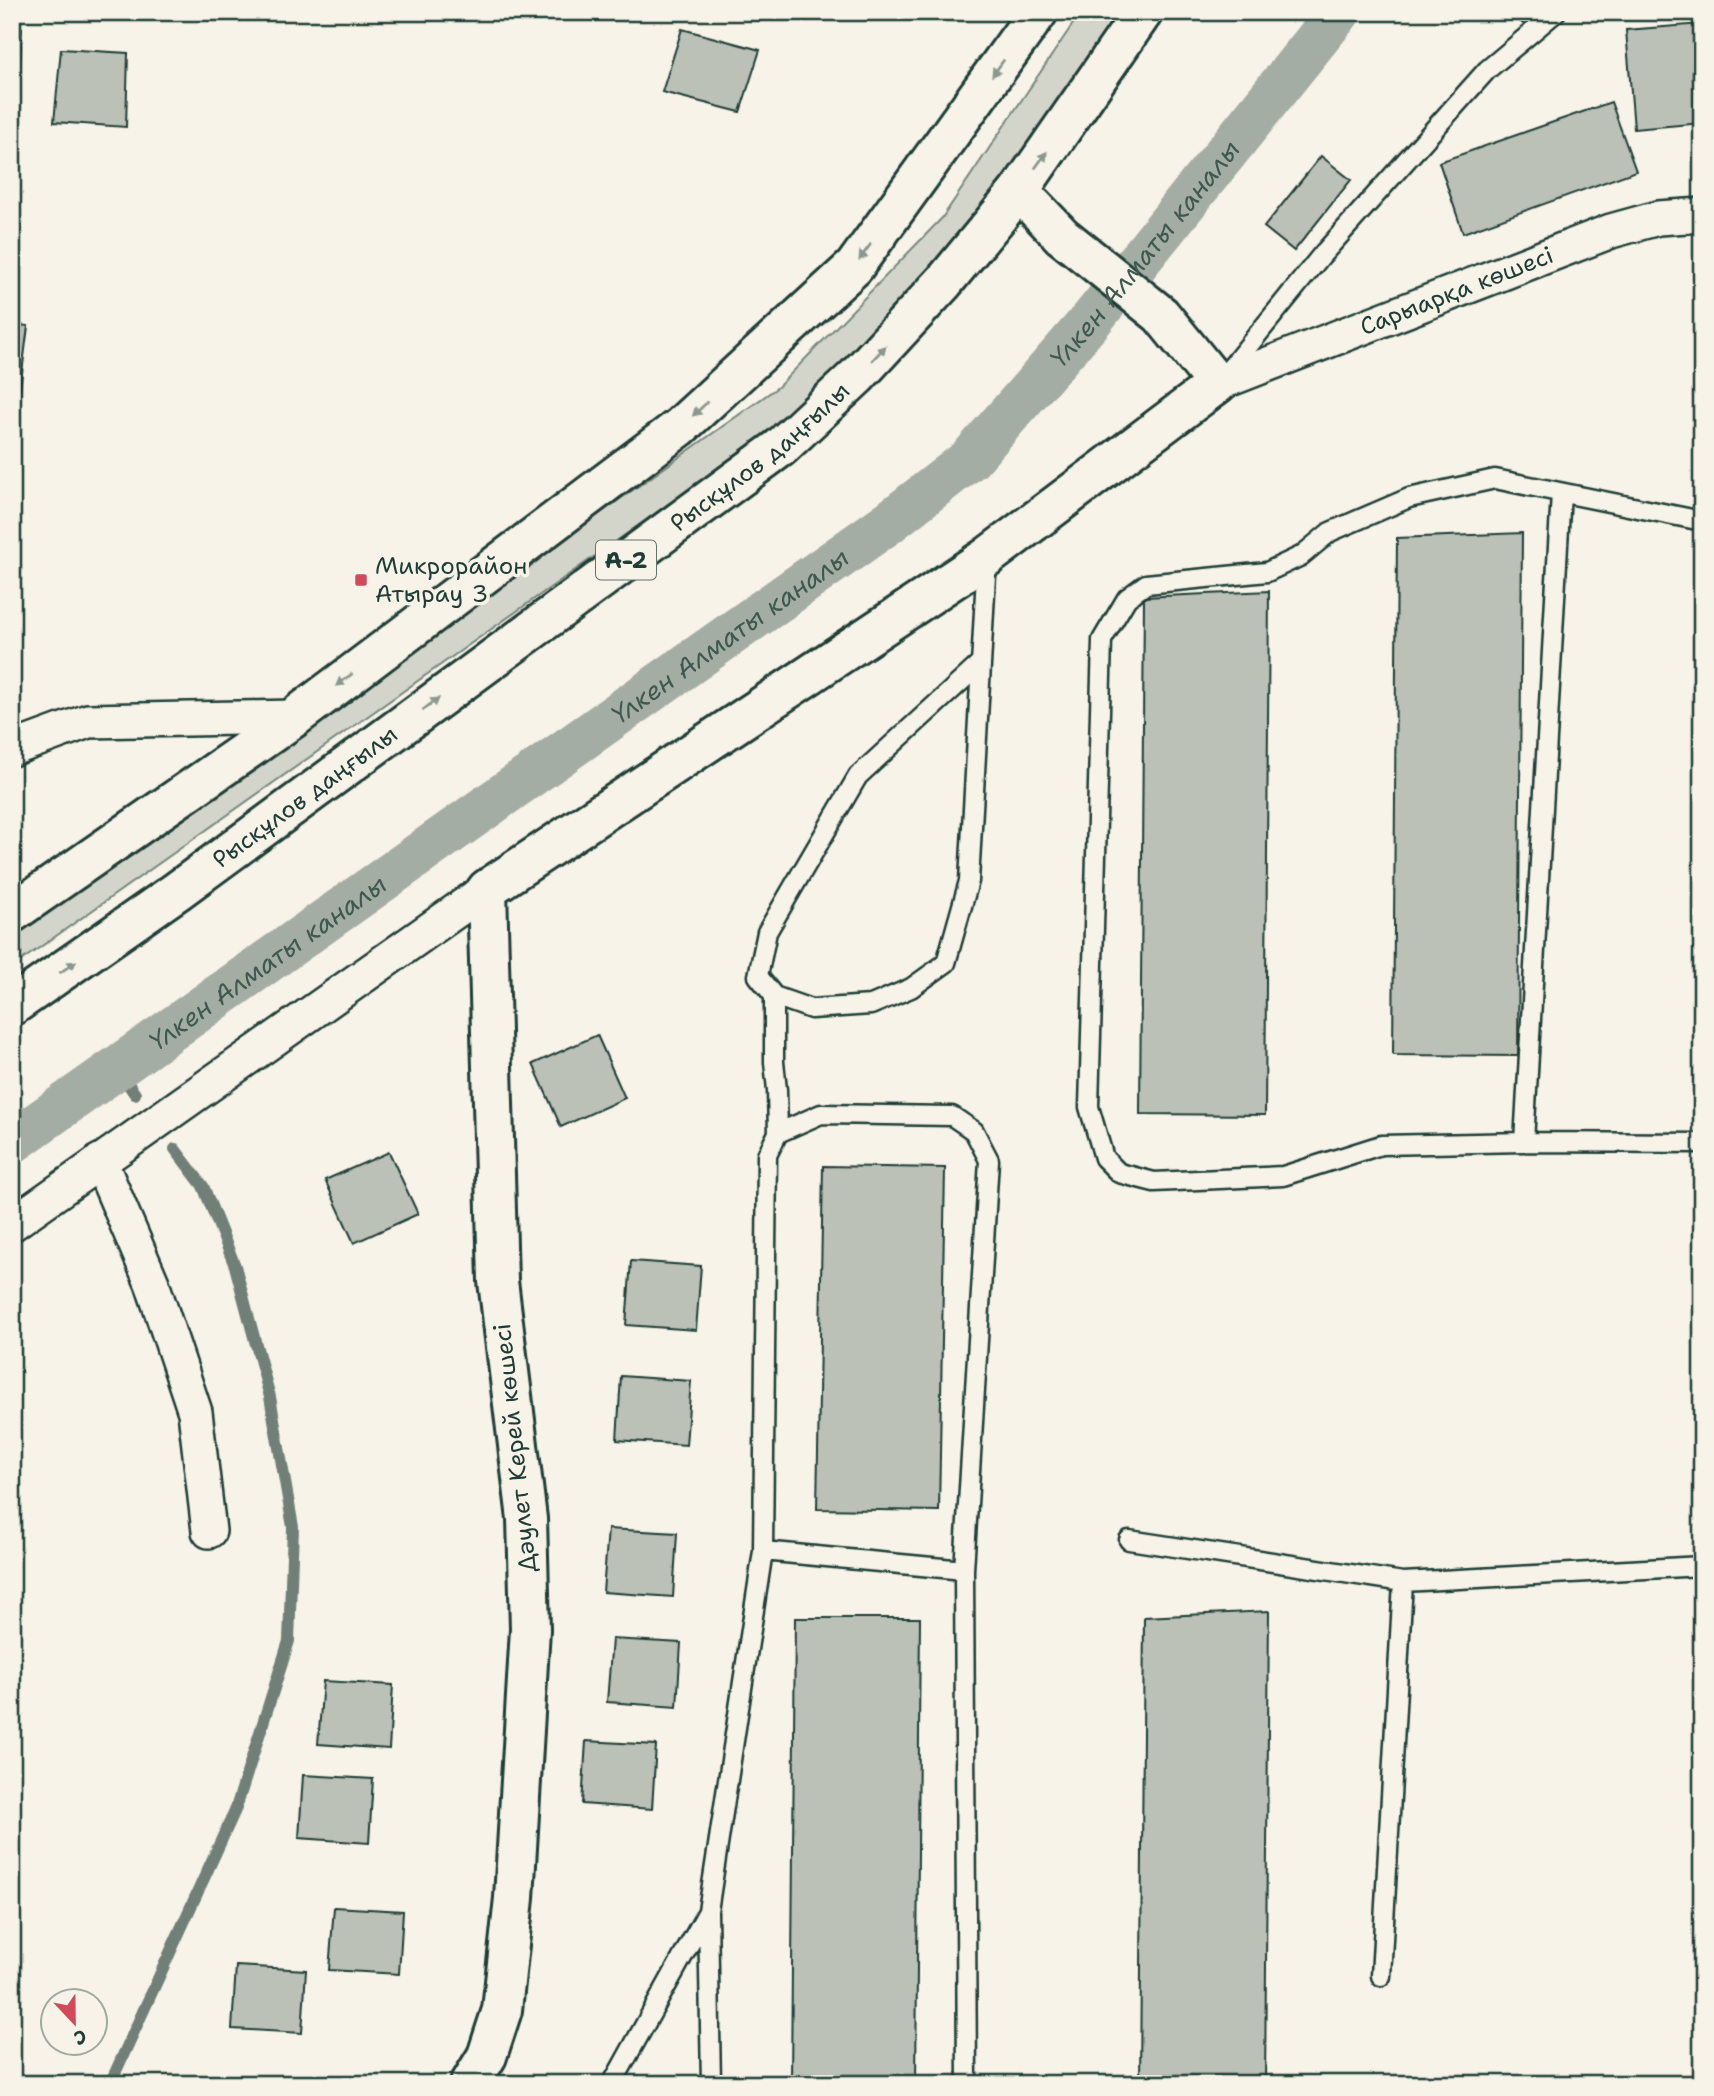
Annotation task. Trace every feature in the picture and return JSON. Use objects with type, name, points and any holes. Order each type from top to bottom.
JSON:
[{"type":"main road","points":[[12,913],[295,717],[680,427],[854,267],[1038,12]]},
{"type":"main road","name":"Рысқұлов даңғылы","points":[[12,1006],[177,891],[781,447],[857,376],[944,282],[1019,191],[1143,12]]},
{"type":"main road","points":[[487,889],[987,557],[1217,384],[1161,315],[1062,236],[1019,191]]},
{"type":"main road","name":"Дәулет Керей көшесі","points":[[470,2084],[488,2056],[502,2010],[514,1898],[530,1629],[527,1520],[498,1281],[487,889]]},
{"type":"street","name":"Сарыарқа көшесі","points":[[1217,384],[1611,231],[1657,218],[1702,215]]},
{"type":"street","points":[[12,749],[88,721],[295,717]]},
{"type":"street","points":[[12,1224],[487,889]]},
{"type":"street","points":[[100,1161],[152,1283],[195,1412],[209,1531]]},
{"type":"lane","points":[[1217,384],[1321,256],[1487,70],[1556,12]]},
{"type":"lane","points":[[1702,522],[1495,479],[1409,498],[1330,531],[1301,556],[1267,572],[1146,584],[1127,598],[1102,640],[1089,1107],[1104,1158],[1119,1173],[1154,1182],[1283,1176],[1381,1145],[1524,1142],[1702,1143]]},
{"type":"lane","points":[[1524,1142],[1561,493]]},
{"type":"lane","points":[[981,663],[858,776],[767,932],[758,976],[774,996],[811,1009],[871,1005],[911,988],[946,963],[969,881],[987,557]]},
{"type":"lane","points":[[711,2084],[708,1911],[763,1551],[767,1155],[778,1132],[774,996]]},
{"type":"lane","points":[[778,1132],[821,1114],[952,1116],[974,1131],[989,1160],[964,1570],[967,2084]]},
{"type":"lane","points":[[1129,1540],[1403,1582],[1702,1566]]},
{"type":"lane","points":[[763,1551],[964,1570]]},
{"type":"lane","points":[[1381,1976],[1403,1582]]},
{"type":"lane","points":[[612,2084],[708,1911]]},
{"type":"shaded area","points":[[1081,12],[1119,12],[963,236],[795,415],[12,967],[12,931],[778,387],[942,218]]},
{"type":"building","points":[[1508,12],[1551,12],[1535,33]]},
{"type":"building","points":[[1702,24],[1702,123],[1634,129],[1626,30]]},
{"type":"building","points":[[12,28],[22,28],[17,117],[12,116]]},
{"type":"building","points":[[682,29],[760,50],[740,112],[662,92]]},
{"type":"building","points":[[61,49],[128,53],[126,127],[54,122]]},
{"type":"building","points":[[1611,102],[1636,171],[1463,233],[1439,162]]},
{"type":"building","points":[[1321,156],[1351,180],[1294,251],[1264,227]]},
{"type":"building","points":[[12,324],[28,326],[17,412],[12,411]]},
{"type":"building","points":[[1522,533],[1518,1056],[1393,1055],[1397,538]]},
{"type":"building","points":[[1269,591],[1265,1115],[1140,1114],[1144,597]]},
{"type":"building","points":[[597,1035],[625,1098],[561,1127],[533,1064]]},
{"type":"building","points":[[389,1152],[418,1214],[354,1243],[325,1180]]},
{"type":"building","points":[[823,1166],[945,1168],[939,1511],[817,1509]]},
{"type":"building","points":[[631,1261],[701,1266],[696,1330],[626,1325]]},
{"type":"building","points":[[621,1376],[691,1381],[686,1445],[617,1440]]},
{"type":"building","points":[[608,1529],[677,1533],[673,1597],[603,1592]]},
{"type":"building","points":[[1269,1611],[1265,2084],[1140,2084],[1144,1617]]},
{"type":"building","points":[[795,1618],[920,1618],[916,2084],[791,2084]]},
{"type":"building","points":[[612,1639],[681,1643],[677,1707],[607,1702]]},
{"type":"building","points":[[323,1681],[393,1685],[389,1749],[318,1744]]},
{"type":"building","points":[[586,1741],[656,1745],[652,1809],[582,1804]]},
{"type":"building","points":[[303,1775],[373,1779],[369,1843],[299,1838]]},
{"type":"building","points":[[334,1907],[403,1911],[399,1974],[329,1970]]},
{"type":"building","points":[[236,1966],[306,1970],[302,2033],[232,2029]]},
{"type":"waterway","name":"Үлкен Алматы каналы","points":[[12,1142],[888,523],[970,459],[1092,319],[1339,12]]},
{"type":"waterway","points":[[117,1068],[135,1094]]},
{"type":"waterway","points":[[110,2084],[236,1808],[289,1641],[293,1527],[270,1397],[235,1266],[203,1186],[175,1149]]},
{"type":"place","name":"Микрорайон Атырау 3","points":[[361,580]]}]
